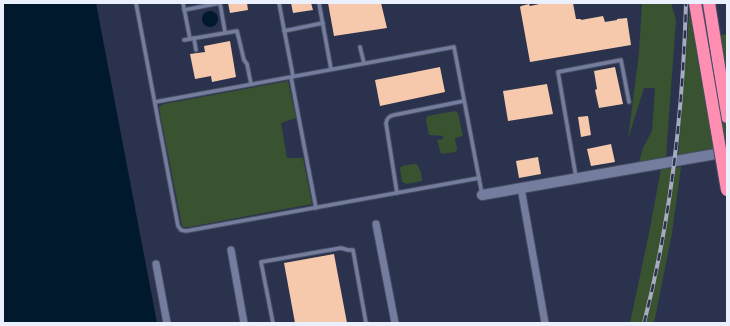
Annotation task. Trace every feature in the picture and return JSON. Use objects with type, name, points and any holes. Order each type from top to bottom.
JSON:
[{"type":"highway","points":[[695,3],[727,190]]},
{"type":"highway","points":[[709,3],[727,117]]},
{"type":"street","points":[[482,195],[727,152]]},
{"type":"street","points":[[521,188],[545,323]]},
{"type":"street","points":[[376,224],[395,323]]},
{"type":"street","points":[[231,250],[244,323]]},
{"type":"street","points":[[156,264],[167,323]]},
{"type":"lane","points":[[136,3],[178,226],[181,230],[186,231],[479,178]]},
{"type":"lane","points":[[183,3],[190,39]]},
{"type":"lane","points":[[184,10],[220,3],[221,6],[226,5]]},
{"type":"lane","points":[[279,3],[316,208]]},
{"type":"lane","points":[[319,3],[331,69]]},
{"type":"lane","points":[[221,6],[225,32]]},
{"type":"lane","points":[[284,31],[323,23]]},
{"type":"lane","points":[[184,40],[237,31],[244,60],[247,64],[251,84]]},
{"type":"lane","points":[[194,38],[196,50]]},
{"type":"lane","points":[[360,47],[364,63]]},
{"type":"lane","points":[[155,102],[454,47],[482,195]]},
{"type":"lane","points":[[576,179],[558,72],[621,60],[629,102]]},
{"type":"lane","points":[[397,193],[386,124],[387,119],[394,115],[464,101]]},
{"type":"lane","points":[[273,323],[261,262],[341,248],[353,250],[366,323]]},
{"type":"green space","points":[[642,3],[671,3],[676,20],[666,157],[639,162],[643,148],[652,131],[655,88],[644,88],[628,139],[639,53]]},
{"type":"green space","points":[[690,3],[697,39],[727,34],[727,147],[678,156]]},
{"type":"green space","points":[[288,81],[296,118],[281,123],[287,158],[303,158],[312,204],[183,227],[159,108],[160,106]]},
{"type":"green space","points":[[455,111],[458,113],[463,136],[455,138],[457,150],[455,152],[441,154],[437,140],[443,139],[443,136],[429,135],[426,120],[427,116]]},
{"type":"green space","points":[[417,164],[421,172],[422,181],[407,184],[402,182],[400,168],[402,166]]},
{"type":"green space","points":[[681,167],[672,233],[654,323],[630,323],[661,169]]},
{"type":"water","points":[[3,3],[96,3],[157,323],[3,323]]},
{"type":"water","points":[[210,11],[217,16],[218,19],[213,26],[210,27],[203,22],[202,19],[207,12]]},
{"type":"building","points":[[228,3],[247,3],[248,10],[230,13]]},
{"type":"building","points":[[291,3],[311,3],[313,10],[293,13]]},
{"type":"building","points":[[328,3],[381,3],[387,28],[334,36]]},
{"type":"building","points":[[544,3],[573,3],[576,19],[581,20],[603,16],[605,22],[627,18],[631,45],[530,62],[520,7],[529,4],[530,6]]},
{"type":"building","points":[[230,41],[236,77],[212,82],[211,76],[195,79],[190,54],[205,52],[204,46]]},
{"type":"building","points":[[440,67],[445,92],[380,106],[375,80]]},
{"type":"building","points":[[615,67],[623,104],[599,108],[595,90],[597,89],[594,71]]},
{"type":"building","points":[[547,84],[553,114],[508,121],[503,91]]},
{"type":"building","points":[[588,116],[591,135],[581,137],[578,117]]},
{"type":"building","points":[[611,144],[615,162],[591,166],[587,149]]},
{"type":"building","points":[[538,157],[541,174],[519,178],[516,161]]},
{"type":"building","points":[[334,254],[347,323],[295,323],[284,263]]},
{"type":"railway","points":[[644,323],[662,244],[674,164],[682,84],[686,3]]}]
